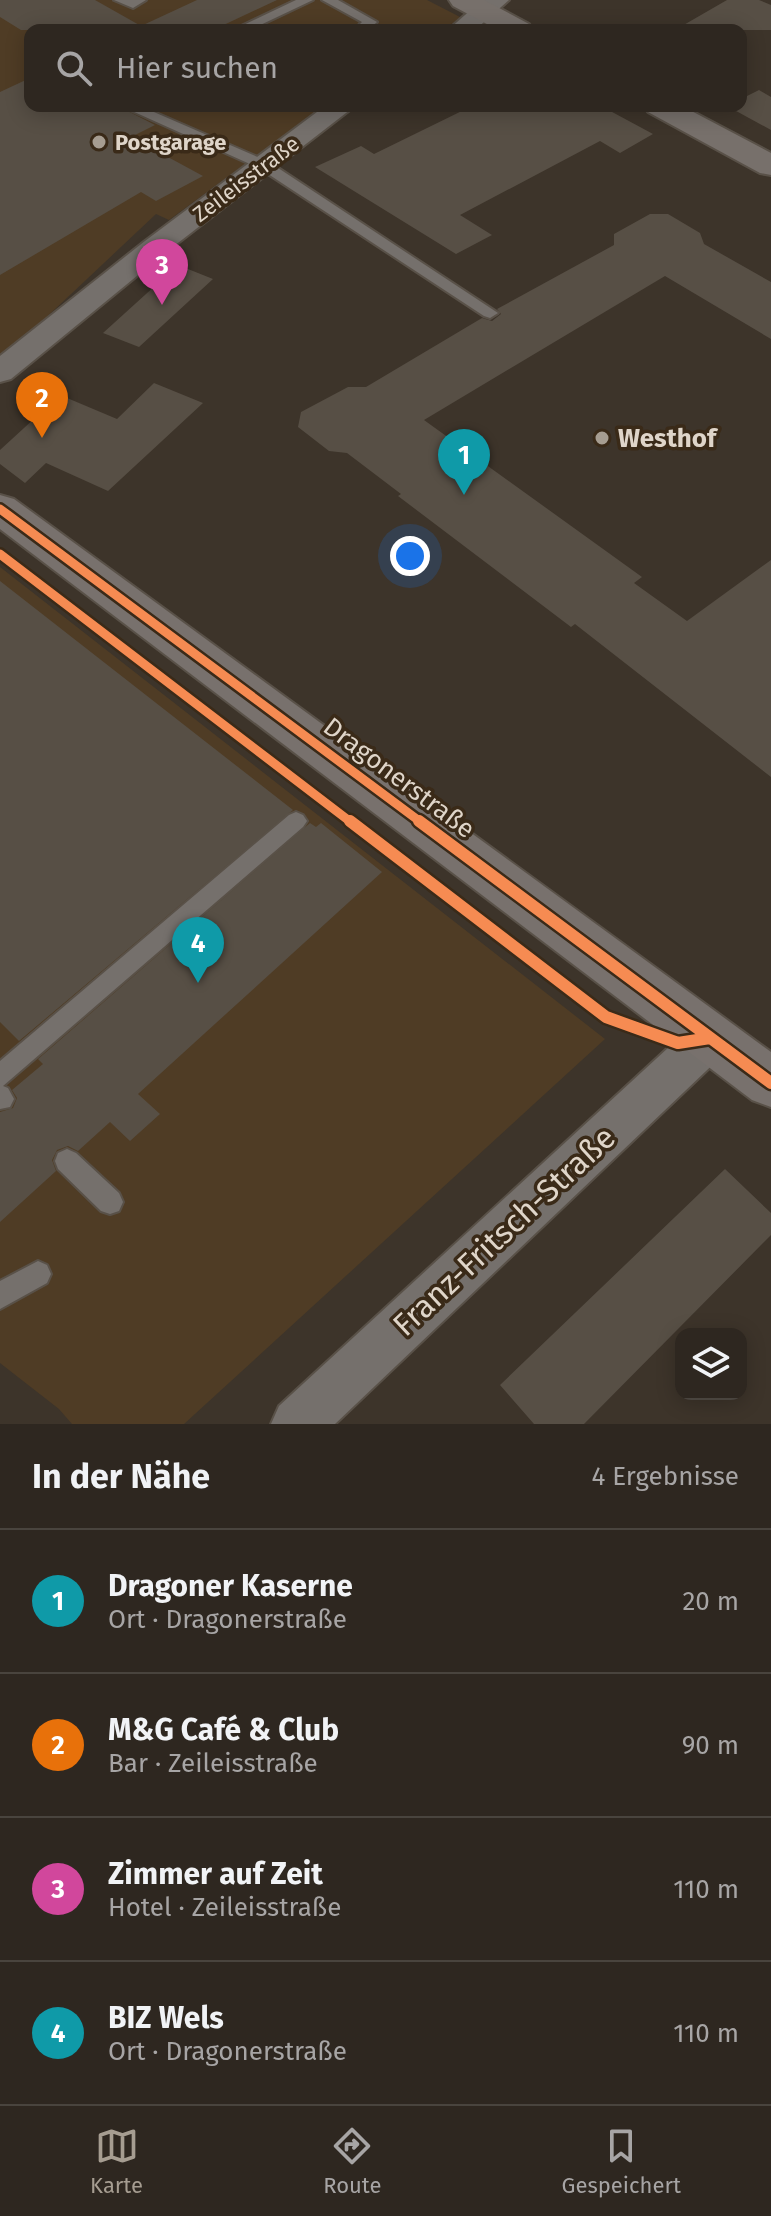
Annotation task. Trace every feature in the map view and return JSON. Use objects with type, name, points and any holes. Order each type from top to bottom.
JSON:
[{"type":"main road","points":[[481,3],[511,24]]},
{"type":"main road","points":[[670,112],[771,166]]},
{"type":"main road","name":"Dragonerstraße","points":[[0,509],[771,1083]]},
{"type":"street","points":[[465,24],[481,3]]},
{"type":"street","name":"Zeileisstraße","points":[[0,372],[155,247],[334,112]]},
{"type":"street","name":"Franz-Fritsch-Straße","points":[[297,1424],[710,1038]]},
{"type":"lane","points":[[120,0],[133,4],[140,0]]},
{"type":"lane","points":[[253,24],[307,0]]},
{"type":"lane","points":[[328,0],[371,22],[368,24]]},
{"type":"lane","points":[[142,112],[264,165],[490,313]]},
{"type":"lane","points":[[1,1090],[296,821]]},
{"type":"lane","points":[[67,1161],[110,1202]]},
{"type":"lane","points":[[0,1296],[38,1274]]},
{"type":"shaded area","points":[[0,0],[427,0],[462,18],[452,24],[24,24],[24,112],[316,112],[169,220],[156,214],[18,344],[0,355]]},
{"type":"shaded area","points":[[0,567],[605,1039],[184,1424],[72,1424],[59,1409],[0,1363]]},
{"type":"building","points":[[0,0],[95,0],[137,24],[24,24],[24,30],[21,30],[0,17]]},
{"type":"building","points":[[197,0],[277,0],[226,24],[145,24]]},
{"type":"building","points":[[727,0],[759,0],[771,5],[771,30],[747,30],[747,24],[685,24]]},
{"type":"building","points":[[24,81],[24,112],[130,112],[155,125],[131,137],[203,176],[156,201],[141,192],[0,275],[0,92]]},
{"type":"building","points":[[759,90],[771,97],[771,130],[738,112],[747,112],[747,96]]},
{"type":"building","points":[[460,112],[612,112],[653,134],[620,153],[600,141],[460,215],[492,235],[456,254],[315,167],[361,146],[374,154]]},
{"type":"building","points":[[650,214],[668,214],[700,233],[704,244],[771,282],[771,339],[665,276],[424,420],[642,577],[634,583],[687,621],[771,560],[771,777],[575,624],[571,627],[398,496],[401,494],[347,453],[329,451],[298,427],[301,412],[348,387],[366,387],[482,318],[492,321],[501,314],[497,309],[614,245],[614,234]]},
{"type":"building","points":[[178,265],[213,279],[139,347],[103,333]]},
{"type":"building","points":[[154,383],[203,403],[108,491],[46,463],[25,483],[0,464],[0,450],[60,395],[117,419]]},
{"type":"building","points":[[0,581],[293,810],[19,1041],[0,1022]]},
{"type":"building","points":[[310,823],[316,827],[321,823],[382,872],[138,1094],[160,1114],[130,1141],[110,1122],[78,1151],[68,1146],[57,1150],[52,1160],[56,1171],[0,1222],[0,1112],[13,1108],[17,1098],[12,1090],[43,1064],[38,1059]]},
{"type":"building","points":[[725,1169],[771,1213],[771,1235],[679,1328],[675,1328],[675,1332],[584,1424],[534,1424],[500,1385]]},
{"type":"cycle path","points":[[0,509],[771,1083]]},
{"type":"cycle path","points":[[0,554],[606,1017],[678,1043],[710,1038]]},
{"type":"place","name":"Postgarage","points":[[99,142]]},
{"type":"place","name":"Zimmer auf Zeit","points":[[162,305]]},
{"type":"place","name":"M&G Café & Club","points":[[42,438]]},
{"type":"place","name":"Westhof","points":[[602,438]]},
{"type":"place","name":"Dragoner Kaserne","points":[[464,495]]},
{"type":"place","name":"BIZ Wels","points":[[198,983]]}]
